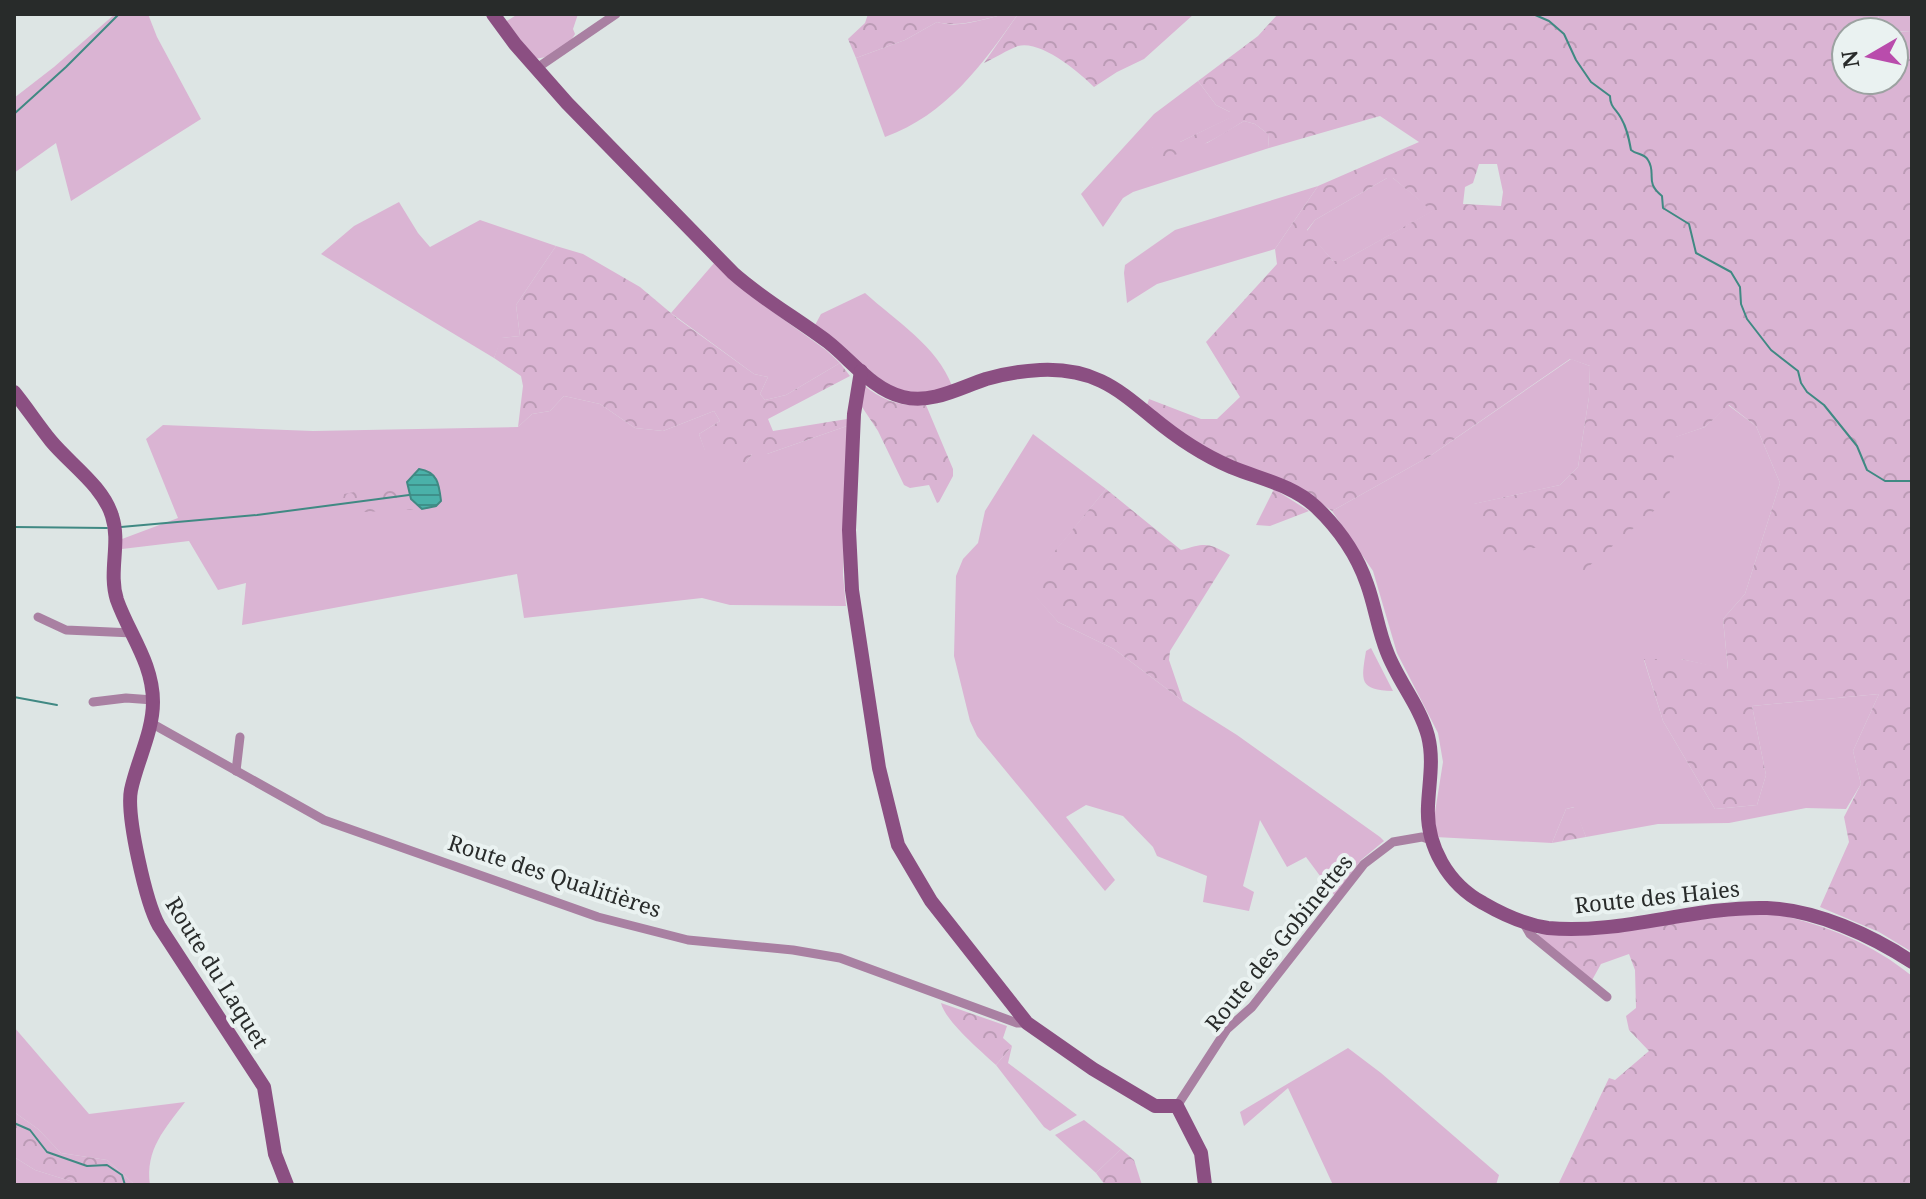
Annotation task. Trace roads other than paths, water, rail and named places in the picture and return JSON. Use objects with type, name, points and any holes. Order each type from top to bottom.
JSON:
[{"type":"street","points":[[493,14],[599,136],[733,273],[833,346],[886,390],[914,399],[937,396],[1014,372],[1050,370],[1079,374],[1118,391],[1184,441],[1212,458],[1289,489],[1310,501],[1332,524],[1356,559],[1368,586],[1386,650],[1424,723],[1431,758],[1428,820],[1431,840]]},
{"type":"street","points":[[537,68],[616,14]]},
{"type":"street","points":[[861,371],[855,405],[850,560],[858,637],[886,806],[898,845],[918,883],[1027,1023]]},
{"type":"street","name":"Route du Laquet","points":[[15,395],[52,442],[102,496],[110,510],[116,534],[114,588],[147,665],[153,700],[151,723],[129,802],[148,904],[159,926],[264,1087],[275,1154],[287,1185]]},
{"type":"street","points":[[38,617],[66,630],[133,633]]},
{"type":"street","points":[[93,702],[126,698],[153,700]]},
{"type":"street","name":"Route des Qualitières","points":[[151,723],[324,820],[598,917],[688,940],[827,955],[1017,1023],[1027,1023],[1155,1106],[1177,1106]]},
{"type":"street","points":[[236,771],[240,737]]},
{"type":"street","name":"Route des Gobinettes","points":[[1177,1106],[1227,1029],[1252,1007],[1364,864],[1393,842],[1422,837],[1431,840]]},
{"type":"street","name":"Route des Haies","points":[[1431,840],[1440,860],[1459,886],[1485,905],[1548,928],[1575,928],[1726,910],[1788,910],[1827,920],[1912,962]]},
{"type":"street","points":[[1522,921],[1530,934],[1607,997]]},
{"type":"street","points":[[1177,1106],[1201,1153],[1205,1185]]},
{"type":"water","points":[[419,469],[430,473],[436,480],[441,501],[436,506],[422,509],[411,499],[407,482]]},
{"type":"waterway","points":[[14,114],[119,14]]},
{"type":"waterway","points":[[1533,14],[1549,21],[1564,34],[1591,82],[1610,96],[1625,126],[1631,150],[1648,160],[1653,186],[1662,196],[1663,208],[1689,224],[1696,253],[1731,272],[1740,287],[1741,304],[1747,319],[1771,350],[1798,371],[1807,392],[1824,405],[1857,446],[1867,470],[1885,481],[1912,481]]},
{"type":"waterway","points":[[121,527],[257,515],[409,495]]},
{"type":"waterway","points":[[14,527],[107,528]]},
{"type":"waterway","points":[[14,697],[57,705]]},
{"type":"waterway","points":[[14,1123],[30,1130],[47,1152],[87,1166],[107,1165],[122,1175],[125,1185]]}]
